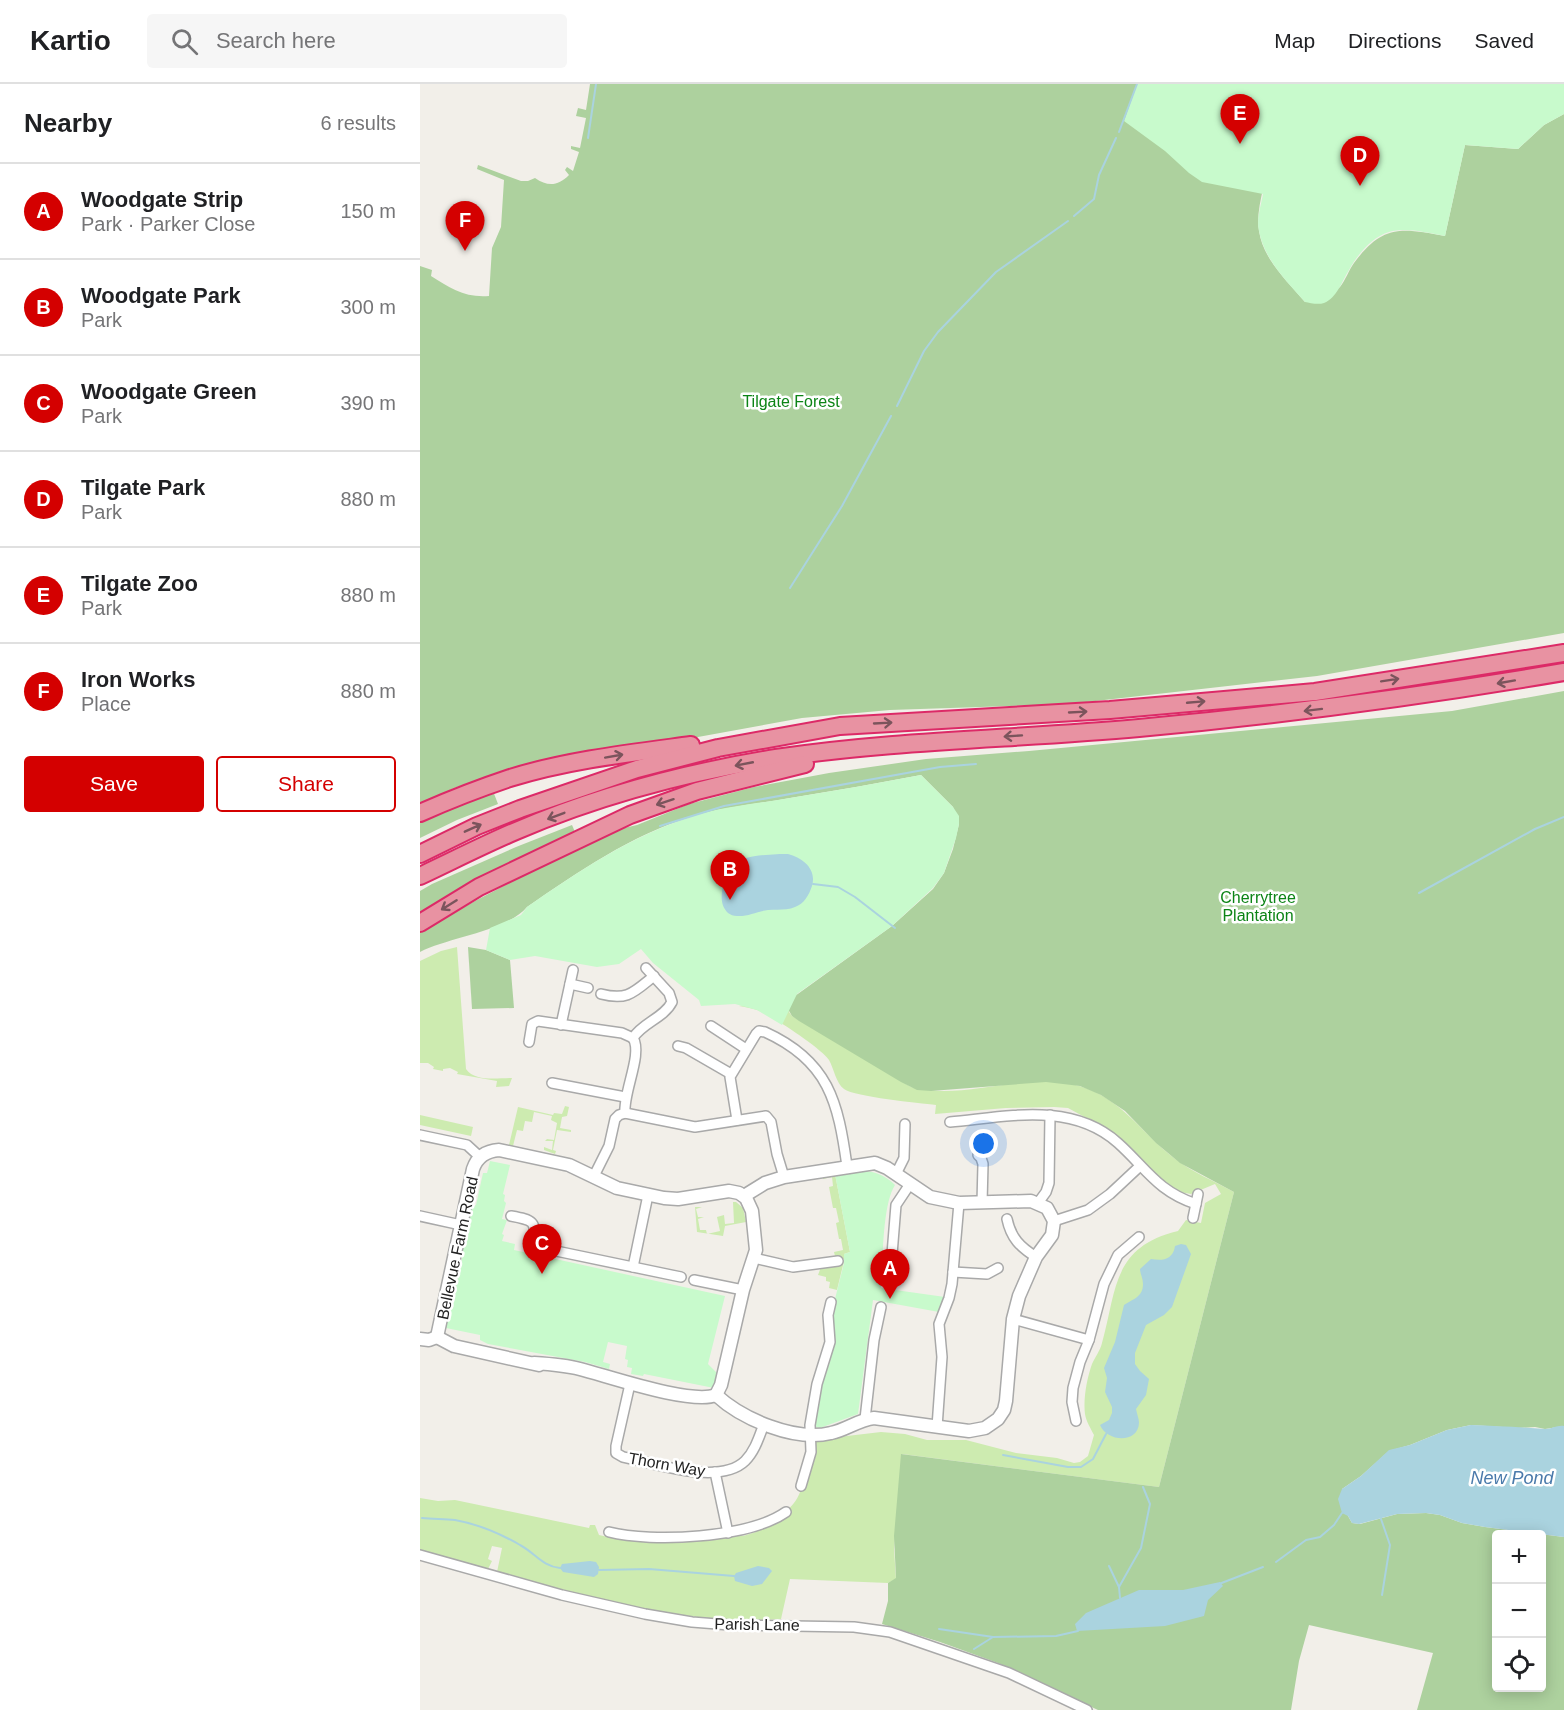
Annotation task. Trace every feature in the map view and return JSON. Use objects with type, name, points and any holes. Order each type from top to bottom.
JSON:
[{"type":"highway","points":[[420,813],[505,780],[553,768],[656,750],[840,726],[1110,710],[1315,692],[1564,653]]},
{"type":"highway","points":[[420,876],[516,831],[568,811],[642,787],[776,758],[906,744],[1134,729],[1259,716],[1424,696],[1564,672]]},
{"type":"highway","points":[[420,854],[477,826],[520,809],[637,769],[718,748],[840,726]]},
{"type":"highway","points":[[420,923],[479,887],[582,836],[651,806],[761,775],[906,744]]},
{"type":"street","points":[[633,1038],[671,1005],[671,996],[646,968]]},
{"type":"street","points":[[561,1025],[573,970]]},
{"type":"street","points":[[601,994],[614,998],[628,996],[654,976]]},
{"type":"street","points":[[570,984],[588,988]]},
{"type":"street","points":[[529,1042],[532,1024],[538,1021],[622,1033],[633,1038],[636,1051],[625,1098],[625,1113]]},
{"type":"street","points":[[711,1026],[747,1049]]},
{"type":"street","points":[[737,1120],[731,1074],[757,1033],[765,1032],[798,1052],[815,1067],[838,1111],[847,1166]]},
{"type":"street","points":[[678,1046],[686,1048],[731,1074]]},
{"type":"street","points":[[552,1083],[625,1098]]},
{"type":"street","points":[[594,1176],[609,1146],[615,1119],[619,1114],[625,1113],[695,1127],[760,1116],[770,1119],[784,1176]]},
{"type":"street","points":[[950,1122],[1050,1115],[1078,1120],[1104,1132],[1119,1143],[1167,1191],[1197,1199],[1193,1218]]},
{"type":"street","points":[[1038,1203],[1049,1183],[1050,1115]]},
{"type":"street","points":[[896,1174],[904,1158],[905,1124]]},
{"type":"street","points":[[420,1135],[470,1146],[480,1157]]},
{"type":"street","name":"Bellevue Farm Road","points":[[420,1339],[429,1340],[437,1336],[473,1169],[480,1157],[488,1152],[499,1150],[569,1165],[618,1188],[648,1195],[678,1199],[729,1191],[744,1196]]},
{"type":"street","points":[[978,1155],[984,1164],[982,1203]]},
{"type":"street","points":[[878,1164],[930,1197],[959,1203],[1024,1201],[1038,1203],[1047,1208],[1054,1221],[1052,1235],[1036,1257],[1021,1290],[1014,1316],[1006,1401],[1000,1416],[992,1424],[978,1430],[964,1431],[885,1419],[865,1419],[831,1433],[809,1434],[764,1424],[736,1412],[716,1395],[721,1385],[756,1244],[751,1206],[744,1196],[765,1183],[784,1176],[847,1166],[878,1164]]},
{"type":"street","points":[[1054,1221],[1088,1210],[1110,1194],[1140,1166]]},
{"type":"street","points":[[890,1279],[896,1205],[910,1184]]},
{"type":"street","points":[[633,1267],[648,1195]]},
{"type":"street","points":[[937,1426],[942,1357],[939,1324],[949,1298],[959,1203]]},
{"type":"street","points":[[420,1216],[461,1225]]},
{"type":"street","points":[[511,1216],[528,1219],[533,1224],[534,1246],[681,1277]]},
{"type":"street","points":[[1007,1219],[1010,1232],[1016,1242],[1036,1257]]},
{"type":"street","points":[[1076,1421],[1072,1402],[1073,1388],[1108,1273],[1118,1256],[1139,1237]]},
{"type":"street","points":[[754,1258],[793,1267],[838,1260]]},
{"type":"street","points":[[953,1272],[987,1274],[998,1268]]},
{"type":"street","points":[[694,1280],[743,1290]]},
{"type":"street","points":[[801,1486],[811,1452],[809,1434],[818,1384],[830,1342],[828,1315],[831,1302]]},
{"type":"street","points":[[865,1419],[874,1340],[881,1307]]},
{"type":"street","points":[[1014,1316],[1089,1340]]},
{"type":"street","points":[[437,1336],[454,1346],[534,1363],[566,1366],[630,1384],[701,1398],[716,1395]]},
{"type":"street","name":"Thorn Way","points":[[630,1384],[616,1446],[616,1453],[623,1457],[701,1473],[715,1472],[739,1466],[747,1460],[756,1446],[764,1424]]},
{"type":"street","points":[[715,1472],[728,1533]]},
{"type":"street","points":[[609,1532],[620,1535],[651,1536],[700,1536],[728,1533],[764,1523],[786,1512]]},
{"type":"street","name":"Parish Lane","points":[[420,1555],[562,1595],[692,1622],[838,1627],[890,1632],[1009,1672],[1087,1710]]},
{"type":"green space","name":"Tilgate Forest","points":[[590,84],[1219,84],[1271,156],[1260,204],[1258,223],[1261,241],[1271,260],[1305,302],[1340,287],[1364,250],[1384,235],[1416,231],[1445,236],[1465,145],[1518,149],[1544,125],[1564,114],[1564,633],[1317,676],[1069,704],[890,710],[802,718],[500,773],[454,788],[420,806],[420,266],[432,270],[431,276],[458,291],[489,296],[492,248],[501,227],[504,180],[477,169],[478,165],[521,181],[535,178],[544,183],[553,184],[565,179],[569,175],[565,170],[567,167],[573,171],[579,152],[571,149],[571,146],[580,148],[586,118],[576,116],[578,108],[586,110]]},
{"type":"green space","points":[[1137,84],[1564,84],[1564,114],[1544,125],[1518,149],[1465,145],[1445,236],[1403,230],[1383,234],[1371,242],[1352,264],[1339,289],[1329,301],[1317,304],[1305,302],[1277,270],[1266,251],[1258,226],[1263,194],[1202,182],[1124,121]]},
{"type":"green space","name":"Cherrytree Plantation","points":[[1564,691],[1564,1426],[1545,1429],[1471,1425],[1447,1430],[1389,1451],[1361,1476],[1342,1489],[1348,1516],[1352,1523],[1360,1524],[1397,1514],[1426,1513],[1440,1515],[1462,1523],[1509,1530],[1492,1530],[1492,1692],[1546,1692],[1546,1535],[1564,1537],[1564,1710],[1417,1710],[1433,1653],[1309,1625],[1299,1661],[1291,1710],[1098,1710],[998,1663],[882,1624],[888,1601],[888,1583],[896,1578],[894,1536],[901,1454],[1159,1487],[1234,1192],[1180,1163],[1156,1143],[1125,1111],[1101,1095],[1080,1086],[1046,1082],[931,1091],[917,1090],[792,1016],[788,1009],[795,996],[892,926],[933,889],[944,873],[959,824],[953,807],[921,775],[728,808],[691,817],[626,844],[506,922],[420,952],[420,932],[475,901],[607,832],[637,825],[689,804],[754,787],[829,773],[926,759],[1452,711]]},
{"type":"green space","points":[[921,775],[959,816],[956,838],[944,873],[933,888],[892,926],[797,994],[782,1025],[757,1010],[735,1004],[701,1006],[699,1000],[653,963],[641,949],[619,964],[597,967],[535,956],[510,960],[486,950],[490,928],[521,915],[527,907],[566,880],[626,844],[669,825],[703,813],[728,808]]},
{"type":"green space","points":[[493,791],[498,804],[420,838],[420,818]]},
{"type":"green space","points":[[572,825],[575,832],[420,914],[420,891],[516,847]]},
{"type":"green space","points":[[457,947],[466,1069],[481,1078],[512,1078],[509,1086],[496,1087],[497,1081],[457,1074],[458,1072],[450,1068],[443,1069],[443,1071],[433,1069],[434,1067],[428,1063],[420,1063],[420,961],[441,951]]},
{"type":"green space","points":[[468,947],[486,950],[510,960],[514,1008],[472,1009]]},
{"type":"green space","points":[[797,994],[789,1012],[792,1016],[911,1087],[950,1091],[1051,1082],[1071,1084],[1087,1089],[1115,1104],[1181,1163],[1234,1192],[1159,1487],[902,1454],[894,1549],[896,1579],[888,1583],[790,1579],[781,1619],[744,1620],[673,1614],[567,1592],[497,1572],[502,1548],[492,1546],[488,1559],[492,1561],[487,1571],[420,1553],[420,1498],[438,1501],[455,1500],[589,1528],[590,1525],[595,1525],[599,1535],[608,1537],[609,1535],[738,1534],[743,1536],[756,1532],[757,1528],[790,1508],[802,1487],[806,1488],[814,1454],[813,1440],[881,1432],[905,1434],[927,1440],[966,1440],[1016,1453],[1057,1458],[1074,1463],[1088,1456],[1094,1435],[1085,1414],[1086,1389],[1092,1364],[1102,1343],[1115,1288],[1121,1273],[1129,1259],[1140,1248],[1156,1238],[1178,1231],[1186,1220],[1201,1223],[1205,1203],[1221,1194],[1215,1184],[1191,1194],[1180,1192],[1161,1179],[1114,1133],[1068,1108],[1006,1108],[935,1114],[936,1105],[850,1092],[841,1086],[829,1060],[816,1048],[764,1013],[739,1006]]},
{"type":"green space","points":[[565,1106],[569,1107],[567,1116],[562,1117],[560,1128],[571,1130],[571,1132],[557,1130],[553,1150],[556,1151],[555,1154],[544,1150],[544,1147],[552,1150],[553,1141],[545,1141],[554,1140],[557,1123],[551,1120],[552,1116],[534,1112],[532,1122],[525,1121],[523,1131],[517,1130],[513,1146],[509,1145],[518,1107],[553,1115],[554,1113],[562,1114]]},
{"type":"green space","points":[[420,1115],[473,1127],[471,1136],[420,1125]]},
{"type":"green space","points":[[490,1161],[510,1165],[503,1194],[506,1203],[502,1219],[507,1220],[502,1241],[515,1244],[514,1250],[725,1296],[708,1364],[717,1373],[714,1388],[644,1374],[643,1376],[631,1374],[632,1368],[627,1367],[628,1360],[625,1359],[627,1346],[608,1342],[603,1362],[610,1364],[609,1369],[585,1362],[488,1344],[480,1340],[480,1335],[446,1328],[447,1316],[455,1299],[454,1277],[459,1275],[463,1253],[461,1249],[470,1208],[476,1205],[483,1173],[487,1173]]},
{"type":"green space","points":[[864,1171],[881,1175],[895,1185],[885,1220],[881,1288],[945,1297],[939,1312],[873,1300],[858,1414],[820,1428],[816,1427],[815,1415],[818,1412],[822,1380],[829,1365],[834,1330],[831,1318],[844,1254],[850,1252],[835,1174]]},
{"type":"green space","points":[[835,1174],[850,1252],[844,1254],[844,1259],[835,1256],[834,1252],[843,1250],[836,1223],[839,1222],[836,1208],[833,1208],[829,1187],[833,1186],[832,1177],[823,1179],[823,1176]]},
{"type":"green space","points":[[733,1202],[743,1208],[746,1222],[725,1226],[723,1236],[708,1234],[720,1231],[717,1217],[724,1215],[725,1224],[734,1223]]},
{"type":"green space","points":[[695,1207],[702,1207],[696,1209],[698,1217],[704,1217],[698,1219],[700,1230],[706,1230],[707,1234],[697,1232]]},
{"type":"green space","points":[[840,1261],[844,1261],[837,1290],[829,1288],[830,1282],[826,1281],[826,1277],[818,1275],[821,1267],[836,1266]]},
{"type":"water","points":[[788,854],[804,861],[811,869],[812,886],[804,901],[789,909],[768,910],[741,916],[728,913],[723,906],[722,895],[727,871],[735,862],[749,857]]},
{"type":"water","points":[[1186,1245],[1191,1254],[1172,1307],[1164,1315],[1146,1325],[1135,1353],[1135,1364],[1149,1379],[1146,1395],[1136,1409],[1139,1421],[1137,1430],[1128,1437],[1109,1435],[1100,1425],[1109,1420],[1112,1413],[1112,1407],[1105,1392],[1107,1378],[1104,1368],[1115,1342],[1124,1305],[1137,1297],[1143,1288],[1140,1269],[1151,1259],[1159,1260],[1169,1257],[1175,1246]]},
{"type":"water","name":"New Pond","points":[[1471,1425],[1545,1429],[1564,1426],[1564,1537],[1546,1535],[1546,1530],[1509,1530],[1485,1527],[1426,1513],[1397,1514],[1359,1524],[1352,1523],[1348,1516],[1342,1513],[1338,1499],[1342,1489],[1361,1476],[1389,1450],[1410,1445],[1447,1430]]},
{"type":"water","points":[[596,1562],[599,1567],[598,1574],[594,1577],[563,1572],[560,1568],[562,1564]]},
{"type":"water","points":[[758,1566],[769,1568],[772,1571],[762,1584],[752,1586],[735,1581],[736,1573]]},
{"type":"water","points":[[1220,1582],[1223,1586],[1208,1600],[1204,1616],[1165,1626],[1077,1631],[1075,1624],[1086,1613],[1139,1590],[1183,1590]]},
{"type":"waterway","points":[[588,138],[596,84]]},
{"type":"waterway","points":[[1119,132],[1137,84]]},
{"type":"waterway","points":[[1074,216],[1094,199],[1099,175],[1116,138]]},
{"type":"waterway","points":[[897,406],[924,351],[938,332],[996,272],[1068,221]]},
{"type":"waterway","points":[[790,588],[842,506],[891,416]]},
{"type":"waterway","points":[[660,826],[724,806],[940,767],[976,764]]},
{"type":"waterway","points":[[1419,893],[1535,829],[1564,817]]},
{"type":"waterway","points":[[813,884],[838,887],[855,897],[895,928]]},
{"type":"waterway","points":[[1003,1455],[1068,1467],[1081,1467],[1093,1459],[1106,1434]]},
{"type":"waterway","points":[[1120,1598],[1119,1587],[1141,1548],[1150,1504],[1143,1487]]},
{"type":"waterway","points":[[1276,1562],[1306,1540],[1320,1537],[1334,1525],[1342,1513]]},
{"type":"waterway","points":[[422,1518],[455,1520],[497,1533],[525,1548],[548,1565],[560,1568]]},
{"type":"waterway","points":[[1381,1519],[1390,1545],[1382,1595]]},
{"type":"waterway","points":[[1109,1566],[1119,1587]]},
{"type":"waterway","points":[[1219,1584],[1263,1567]]},
{"type":"waterway","points":[[599,1570],[649,1569],[734,1576]]},
{"type":"waterway","points":[[939,1629],[993,1637]]},
{"type":"waterway","points":[[974,1649],[993,1637],[1056,1636],[1078,1631]]},
{"type":"place","name":"Tilgate Zoo","points":[[1240,144]]},
{"type":"place","name":"Tilgate Park","points":[[1360,186]]},
{"type":"place","name":"Iron Works","points":[[465,251]]},
{"type":"place","name":"Woodgate Park","points":[[730,900]]},
{"type":"place","name":"Woodgate Green","points":[[542,1274]]},
{"type":"place","name":"Woodgate Strip","points":[[890,1299]]}]
